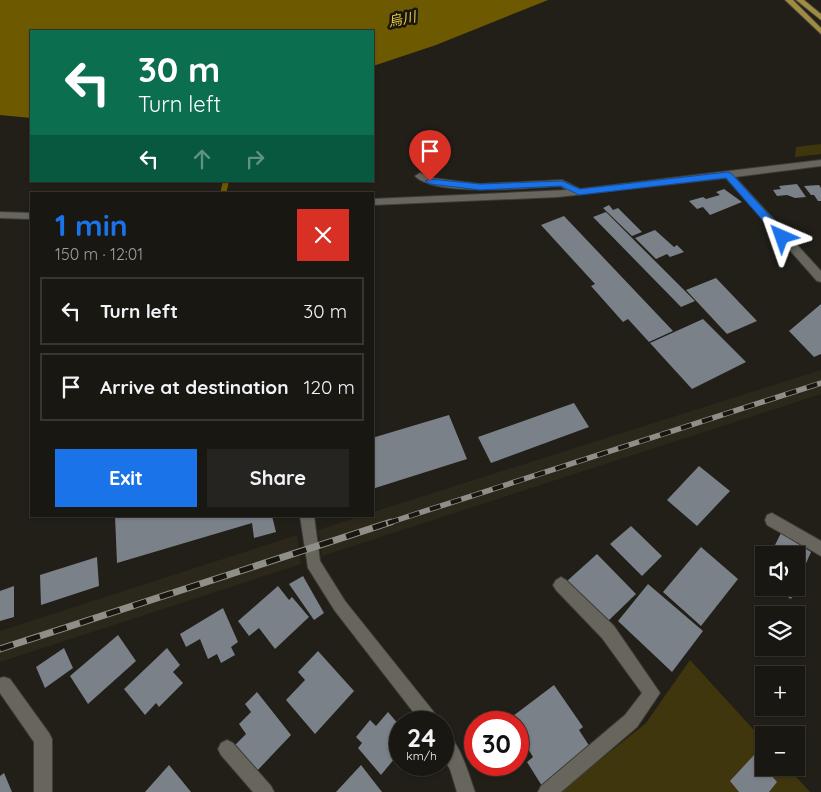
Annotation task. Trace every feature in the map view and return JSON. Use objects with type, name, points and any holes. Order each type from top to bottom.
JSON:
[{"type":"main road","points":[[789,0],[821,32]]},
{"type":"main road","points":[[800,0],[821,18]]},
{"type":"street","points":[[374,202],[579,192],[821,163]]},
{"type":"street","points":[[728,175],[821,278]]},
{"type":"street","points":[[420,176],[430,181],[480,187],[562,184],[579,192]]},
{"type":"street","points":[[0,215],[30,216]]},
{"type":"street","points":[[307,517],[313,563],[340,606],[421,711]]},
{"type":"street","points":[[772,520],[821,549]]},
{"type":"street","points":[[547,792],[631,721],[652,693],[608,632],[561,585]]},
{"type":"street","points":[[4,684],[43,738],[43,792]]},
{"type":"street","points":[[227,749],[265,792]]},
{"type":"street","points":[[454,760],[466,792]]},
{"type":"shaded area","points":[[821,144],[821,154],[795,157],[796,147]]},
{"type":"shaded area","points":[[821,370],[821,394],[322,556],[318,530],[358,517],[374,517],[374,512]]},
{"type":"shaded area","points":[[297,535],[301,564],[0,662],[0,631]]},
{"type":"shaded area","points":[[690,660],[755,731],[755,776],[795,776],[810,792],[560,792],[646,723]]},
{"type":"water","name":"烏川","points":[[0,0],[548,0],[436,45],[374,66],[374,30],[30,30],[30,118],[0,115]]},
{"type":"building","points":[[797,184],[806,197],[777,196],[773,190],[781,189],[779,186]]},
{"type":"building","points":[[819,185],[821,188],[821,201],[818,201],[814,195],[811,195],[804,186]]},
{"type":"building","points":[[724,189],[742,202],[710,215],[703,207],[697,209],[689,201],[720,195],[716,192]]},
{"type":"building","points":[[609,205],[613,210],[618,208],[642,232],[632,236],[603,208]]},
{"type":"building","points":[[606,212],[695,301],[681,307],[593,217]]},
{"type":"building","points":[[564,216],[673,331],[649,342],[628,319],[623,322],[591,286],[595,284],[541,225]]},
{"type":"building","points":[[655,230],[674,247],[677,245],[684,252],[670,257],[667,254],[656,259],[635,238]]},
{"type":"building","points":[[716,278],[757,321],[727,334],[686,290]]},
{"type":"building","points":[[821,304],[821,354],[814,357],[789,331]]},
{"type":"building","points":[[703,319],[746,362],[692,389],[650,343]]},
{"type":"building","points":[[574,403],[589,427],[491,463],[478,437]]},
{"type":"building","points":[[449,415],[467,459],[374,488],[374,437]]},
{"type":"building","points":[[699,466],[730,491],[697,526],[667,500]]},
{"type":"building","points":[[115,517],[272,517],[276,532],[254,538],[252,523],[117,563]]},
{"type":"building","points":[[631,526],[662,556],[642,576],[610,544]]},
{"type":"building","points":[[781,533],[802,546],[774,546]]},
{"type":"building","points":[[701,547],[738,579],[701,626],[663,592]]},
{"type":"building","points":[[805,548],[811,552],[805,566]]},
{"type":"building","points":[[597,554],[636,594],[606,623],[567,581]]},
{"type":"building","points":[[97,557],[99,586],[41,605],[40,575]]},
{"type":"building","points":[[303,576],[324,613],[314,620],[289,584]]},
{"type":"building","points":[[648,584],[703,631],[672,672],[618,621]]},
{"type":"building","points":[[14,586],[14,617],[0,621],[0,591]]},
{"type":"building","points":[[278,586],[289,600],[292,597],[309,617],[275,649],[259,628],[249,636],[238,621]]},
{"type":"building","points":[[223,608],[238,642],[231,647],[235,655],[221,663],[217,654],[208,659],[200,639],[186,647],[180,634]]},
{"type":"building","points":[[118,635],[136,661],[88,704],[70,676]]},
{"type":"building","points":[[64,648],[73,668],[45,688],[36,667]]},
{"type":"building","points":[[167,648],[180,665],[173,672],[183,683],[159,707],[156,703],[145,715],[124,689]]},
{"type":"building","points":[[318,651],[354,691],[315,734],[286,700],[305,680],[298,672]]},
{"type":"building","points":[[554,685],[583,727],[579,730],[590,747],[542,786],[529,765],[529,760],[533,757],[529,750],[529,711],[520,711]]},
{"type":"building","points":[[257,692],[291,735],[255,773],[235,745],[246,734],[239,724],[251,712],[245,704]]},
{"type":"building","points":[[388,712],[389,765],[381,775],[358,748],[362,743],[356,737],[370,720],[376,726]]},
{"type":"building","points":[[754,755],[755,776],[772,776],[777,782],[769,792],[739,792],[730,781]]},
{"type":"building","points":[[169,765],[191,792],[145,792]]},
{"type":"building","points":[[361,765],[382,792],[336,792]]},
{"type":"building","points":[[4,773],[12,792],[0,792],[0,776]]},
{"type":"waterway","points":[[223,192],[226,182]]},
{"type":"railway","points":[[388,523],[821,383]]},
{"type":"railway","points":[[0,649],[391,522]]},
{"type":"route","points":[[430,181],[480,187],[562,184],[579,192],[728,175],[782,237]]}]
